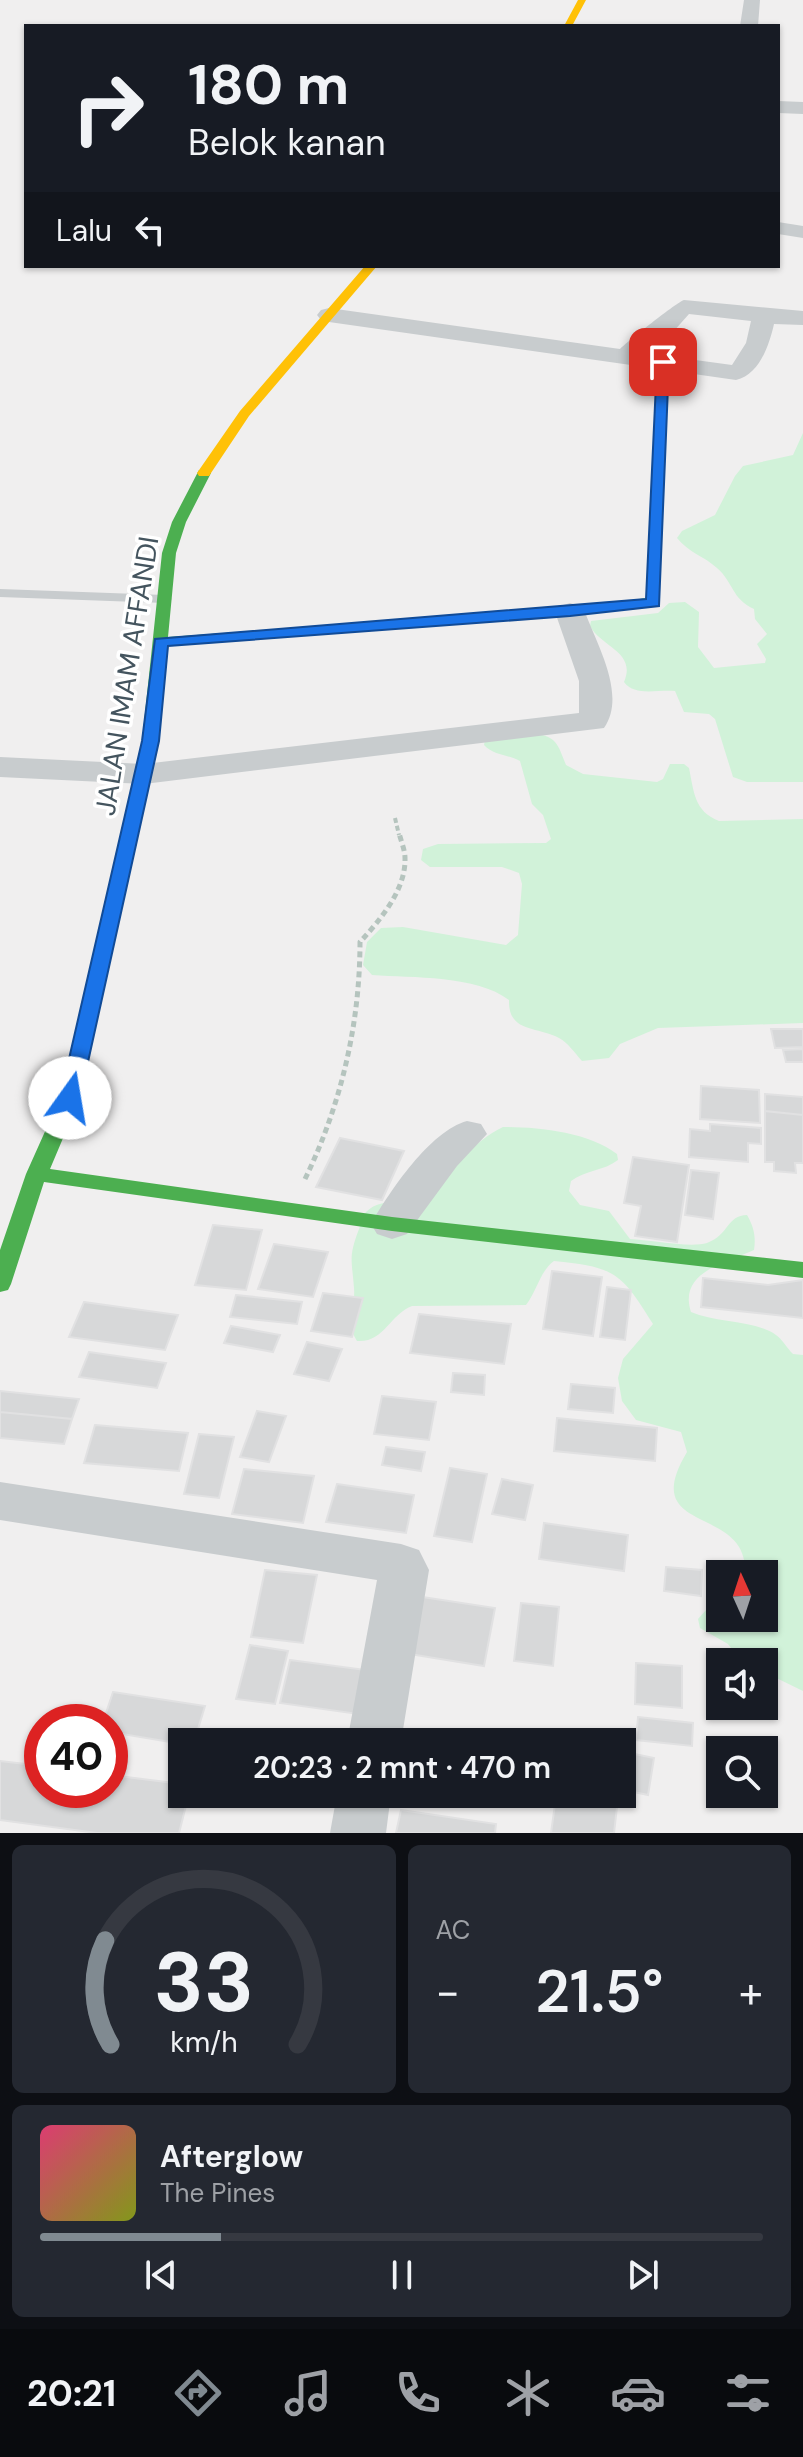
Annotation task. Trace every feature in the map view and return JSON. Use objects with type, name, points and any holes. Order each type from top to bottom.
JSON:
[{"type":"street","points":[[569,24],[582,0]]},
{"type":"street","points":[[749,24],[752,0]]},
{"type":"street","points":[[780,107],[803,108]]},
{"type":"street","points":[[780,228],[803,232]]},
{"type":"street","name":"JALAN IMAM AFFANDI","points":[[0,1284],[21,1189],[70,1098],[150,741],[169,553],[194,488],[229,432],[369,268]]},
{"type":"street","points":[[627,356],[640,340],[663,329],[678,309],[684,307],[803,318]]},
{"type":"street","points":[[329,315],[730,373],[741,371],[758,343],[764,317],[768,316]]},
{"type":"street","points":[[161,642],[651,604],[656,600],[663,362]]},
{"type":"street","points":[[0,767],[144,774],[593,721],[598,707],[595,689],[570,612]]},
{"type":"street","points":[[392,1224],[442,1156],[467,1134]]},
{"type":"street","points":[[21,1189],[290,1208],[392,1224],[803,1270]]},
{"type":"street","points":[[0,1501],[401,1564],[404,1570],[376,1728]]},
{"type":"street","points":[[358,1833],[362,1808]]},
{"type":"lane","points":[[0,593],[165,599]]},
{"type":"path","points":[[290,1208],[321,1146],[339,1093],[360,995],[360,942],[389,910],[405,859],[395,818]]},
{"type":"green space","points":[[803,433],[803,782],[747,782],[733,777],[715,719],[709,714],[684,712],[675,691],[640,691],[629,687],[624,682],[627,672],[622,657],[590,626],[591,621],[658,613],[669,603],[685,602],[699,612],[698,647],[714,668],[765,663],[766,659],[757,644],[767,634],[755,619],[754,609],[741,600],[717,568],[677,538],[682,531],[715,515],[743,466],[793,455]]},
{"type":"green space","points":[[528,732],[554,741],[566,765],[583,774],[657,782],[663,779],[670,764],[684,764],[689,768],[700,806],[719,821],[803,819],[803,1023],[658,1028],[620,1044],[609,1058],[582,1061],[559,1038],[519,1023],[513,1018],[509,1000],[495,992],[444,979],[372,975],[363,965],[367,942],[381,928],[403,927],[506,945],[518,935],[522,884],[519,873],[502,867],[430,867],[421,860],[423,849],[438,844],[546,843],[551,839],[543,815],[532,804],[520,761],[484,745],[485,740]]},
{"type":"green space","points":[[503,1127],[547,1130],[592,1140],[617,1154],[618,1160],[613,1164],[571,1181],[569,1191],[580,1205],[609,1211],[630,1239],[707,1243],[720,1235],[735,1218],[747,1215],[754,1232],[754,1250],[707,1271],[691,1287],[689,1298],[691,1312],[767,1330],[793,1354],[803,1355],[803,1691],[778,1679],[778,1648],[731,1648],[707,1632],[778,1632],[778,1560],[743,1560],[742,1552],[730,1537],[684,1509],[675,1497],[675,1479],[687,1452],[681,1432],[636,1420],[622,1401],[618,1378],[623,1359],[653,1324],[624,1283],[604,1270],[554,1261],[545,1270],[526,1305],[412,1306],[374,1338],[357,1341],[350,1325],[354,1296],[352,1259],[353,1247],[366,1212],[381,1204],[415,1199],[430,1192],[472,1148]]},
{"type":"green space","points":[[706,1610],[706,1631],[700,1628],[698,1619]]},
{"type":"building","points":[[771,1029],[803,1029],[803,1047],[775,1048]]},
{"type":"building","points":[[803,1049],[803,1062],[786,1062],[783,1050]]},
{"type":"building","points":[[701,1086],[759,1090],[760,1123],[700,1119]]},
{"type":"building","points":[[765,1094],[803,1097],[803,1115],[765,1111]]},
{"type":"building","points":[[765,1111],[803,1115],[803,1163],[795,1163],[796,1173],[774,1171],[774,1162],[765,1162]]},
{"type":"building","points":[[710,1124],[761,1128],[761,1144],[748,1143],[748,1162],[689,1157],[690,1129],[710,1131]]},
{"type":"building","points":[[340,1138],[404,1151],[382,1200],[316,1187]]},
{"type":"building","points":[[633,1157],[689,1165],[677,1242],[635,1236],[641,1206],[624,1203]]},
{"type":"building","points":[[691,1170],[719,1173],[713,1219],[685,1215]]},
{"type":"building","points":[[213,1225],[262,1230],[246,1290],[195,1285]]},
{"type":"building","points":[[274,1244],[328,1252],[313,1297],[258,1289]]},
{"type":"building","points":[[552,1271],[602,1277],[593,1336],[543,1329]]},
{"type":"building","points":[[703,1278],[768,1285],[803,1280],[803,1318],[701,1307]]},
{"type":"building","points":[[607,1287],[631,1290],[625,1340],[600,1337]]},
{"type":"building","points":[[323,1293],[363,1298],[352,1337],[311,1331]]},
{"type":"building","points":[[236,1295],[302,1302],[297,1324],[230,1317]]},
{"type":"building","points":[[84,1302],[178,1315],[165,1350],[69,1337]]},
{"type":"building","points":[[419,1314],[511,1324],[504,1364],[410,1353]]},
{"type":"building","points":[[231,1326],[280,1335],[273,1352],[224,1343]]},
{"type":"building","points":[[307,1342],[342,1349],[329,1381],[294,1374]]},
{"type":"building","points":[[89,1352],[166,1363],[157,1388],[79,1377]]},
{"type":"building","points":[[453,1373],[485,1375],[484,1395],[451,1392]]},
{"type":"building","points":[[571,1384],[615,1388],[613,1413],[568,1409]]},
{"type":"building","points":[[0,1391],[79,1399],[72,1419],[0,1412]]},
{"type":"building","points":[[382,1396],[436,1402],[429,1440],[374,1434]]},
{"type":"building","points":[[257,1411],[286,1416],[269,1462],[240,1457]]},
{"type":"building","points":[[0,1412],[72,1419],[64,1444],[0,1438]]},
{"type":"building","points":[[557,1418],[657,1428],[655,1461],[554,1451]]},
{"type":"building","points":[[95,1425],[188,1433],[179,1471],[84,1463]]},
{"type":"building","points":[[199,1434],[234,1437],[219,1498],[184,1494]]},
{"type":"building","points":[[386,1447],[425,1452],[421,1471],[382,1465]]},
{"type":"building","points":[[450,1468],[487,1474],[472,1542],[434,1536]]},
{"type":"building","points":[[244,1469],[314,1476],[303,1523],[232,1514]]},
{"type":"building","points":[[502,1479],[533,1485],[525,1520],[492,1514]]},
{"type":"building","points":[[337,1484],[414,1495],[406,1533],[326,1522]]},
{"type":"building","points":[[544,1523],[628,1535],[624,1571],[539,1559]]},
{"type":"building","points":[[666,1567],[702,1570],[701,1596],[664,1591]]},
{"type":"building","points":[[265,1570],[317,1575],[303,1643],[251,1637]]},
{"type":"building","points":[[416,1596],[495,1608],[484,1666],[403,1653]]},
{"type":"building","points":[[521,1603],[559,1607],[553,1666],[514,1661]]},
{"type":"building","points":[[250,1645],[288,1651],[275,1704],[236,1699]]},
{"type":"building","points":[[290,1660],[381,1672],[372,1716],[280,1703]]},
{"type":"building","points":[[636,1663],[682,1666],[682,1708],[635,1704]]},
{"type":"building","points":[[113,1692],[205,1706],[198,1728],[168,1728],[168,1742],[128,1735],[128,1704],[109,1704]]},
{"type":"building","points":[[638,1717],[693,1723],[692,1746],[636,1740]]},
{"type":"building","points":[[636,1754],[654,1758],[648,1795],[636,1792]]},
{"type":"building","points":[[0,1761],[24,1764],[24,1808],[128,1808],[128,1777],[168,1782],[168,1808],[185,1808],[179,1833],[97,1833],[0,1820]]},
{"type":"building","points":[[554,1808],[617,1808],[614,1833],[551,1833]]},
{"type":"building","points":[[401,1810],[496,1824],[495,1833],[396,1833]]},
{"type":"traffic: fast","points":[[161,642],[570,612],[654,602],[663,362]]},
{"type":"traffic: fast","points":[[0,1284],[27,1198],[70,1098],[150,741],[169,553],[179,522],[204,473]]},
{"type":"traffic: fast","points":[[36,1174],[392,1224],[803,1270]]},
{"type":"traffic: slow","points":[[569,24],[582,0]]},
{"type":"traffic: slow","points":[[204,473],[244,414],[369,268]]},
{"type":"route","points":[[70,1098],[150,741],[161,642],[651,604],[656,600],[663,362]]}]
